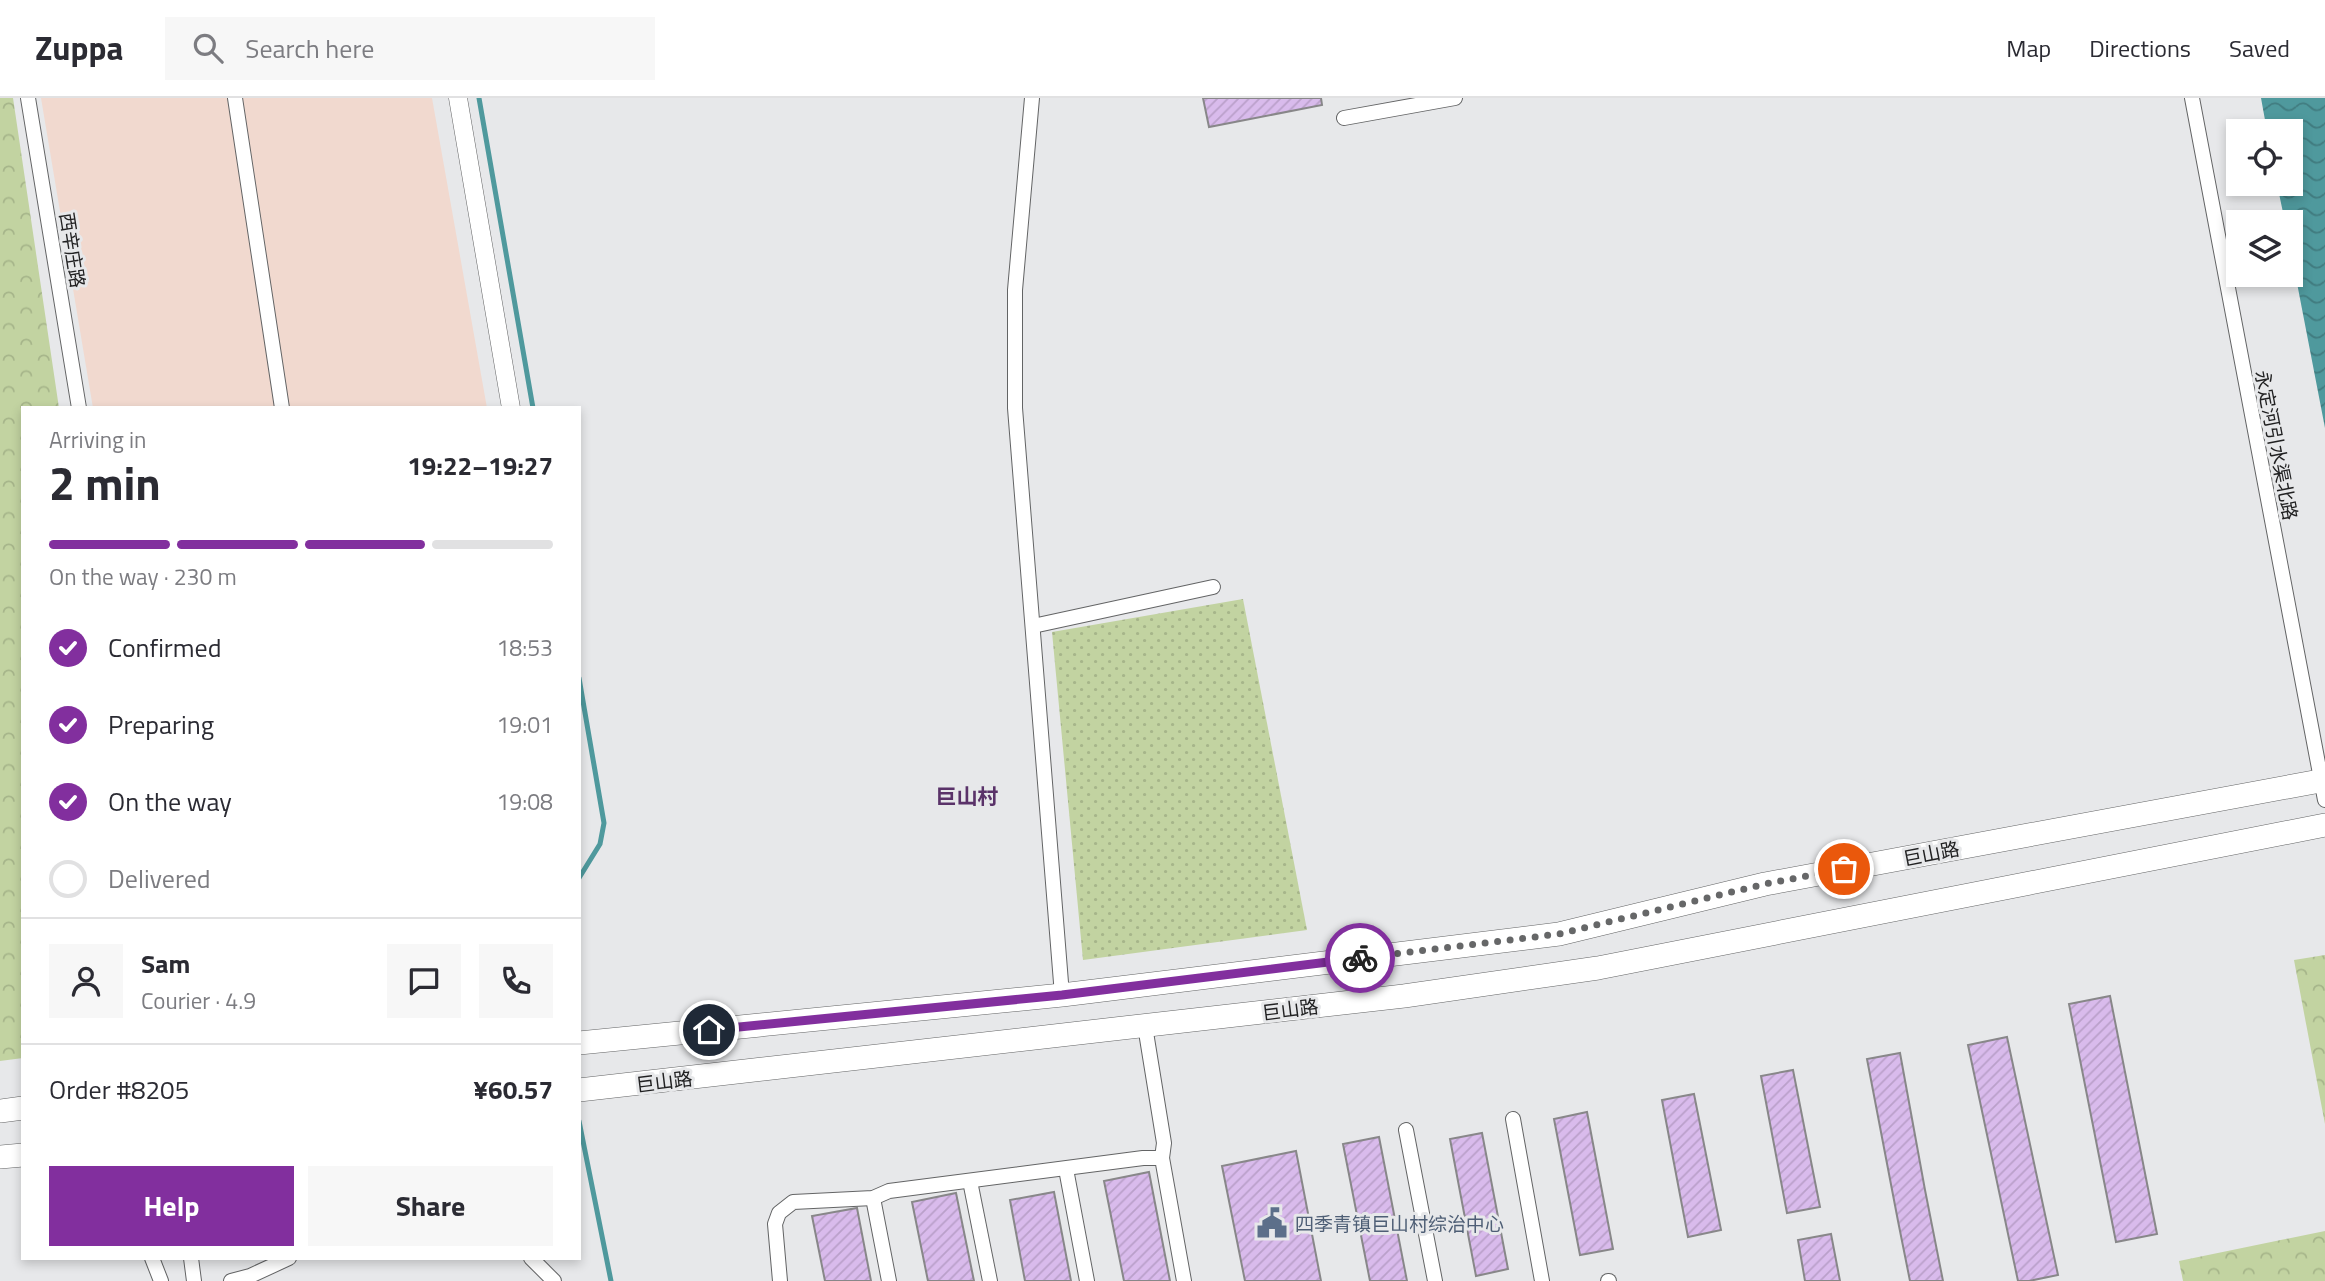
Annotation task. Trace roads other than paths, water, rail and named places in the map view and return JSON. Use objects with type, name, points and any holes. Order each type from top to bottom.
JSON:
[{"type":"main road","name":"巨山路","points":[[590,1042],[1062,995],[1559,934],[1765,884],[2324,787]]},
{"type":"main road","name":"巨山路","points":[[581,1090],[1404,996],[1598,968],[2325,825]]},
{"type":"main road","points":[[0,1111],[21,1108]]},
{"type":"main road","points":[[0,1157],[21,1155]]},
{"type":"street","name":"西辛庄路","points":[[28,98],[79,406]]},
{"type":"street","points":[[235,98],[282,406]]},
{"type":"street","points":[[458,98],[510,406]]},
{"type":"street","points":[[1032,98],[1015,290],[1015,408],[1062,995]]},
{"type":"street","points":[[1345,118],[1455,98]]},
{"type":"street","name":"永定河引水渠北路","points":[[2192,98],[2324,787]]},
{"type":"street","points":[[1033,626],[1213,587]]},
{"type":"street","points":[[1145,1026],[1164,1143],[1163,1158],[1184,1281]]},
{"type":"street","points":[[1513,1119],[1542,1281]]},
{"type":"street","points":[[1406,1130],[1435,1281]]},
{"type":"street","points":[[780,1281],[775,1224],[779,1213],[793,1202],[873,1198],[889,1191],[1143,1158],[1163,1158]]},
{"type":"street","points":[[1066,1169],[1087,1281]]},
{"type":"street","points":[[970,1181],[990,1281]]},
{"type":"street","points":[[873,1198],[890,1281]]},
{"type":"street","points":[[153,1260],[161,1281]]},
{"type":"street","points":[[191,1260],[194,1281]]},
{"type":"street","points":[[231,1281],[250,1276],[285,1260]]},
{"type":"street","points":[[533,1260],[554,1281]]},
{"type":"water","points":[[2261,98],[2325,98],[2325,428],[2298,287],[2303,287],[2303,210],[2282,210],[2280,196],[2303,196],[2303,119],[2265,119]]},
{"type":"waterway","points":[[479,98],[533,406]]},
{"type":"waterway","points":[[581,690],[604,823],[600,844],[581,875]]},
{"type":"waterway","points":[[581,1131],[611,1281]]},
{"type":"place","name":"四季青镇巨山村综治中心","points":[[1272,1223]]},
{"type":"district","name":"巨山村","points":[[967,796]]}]
